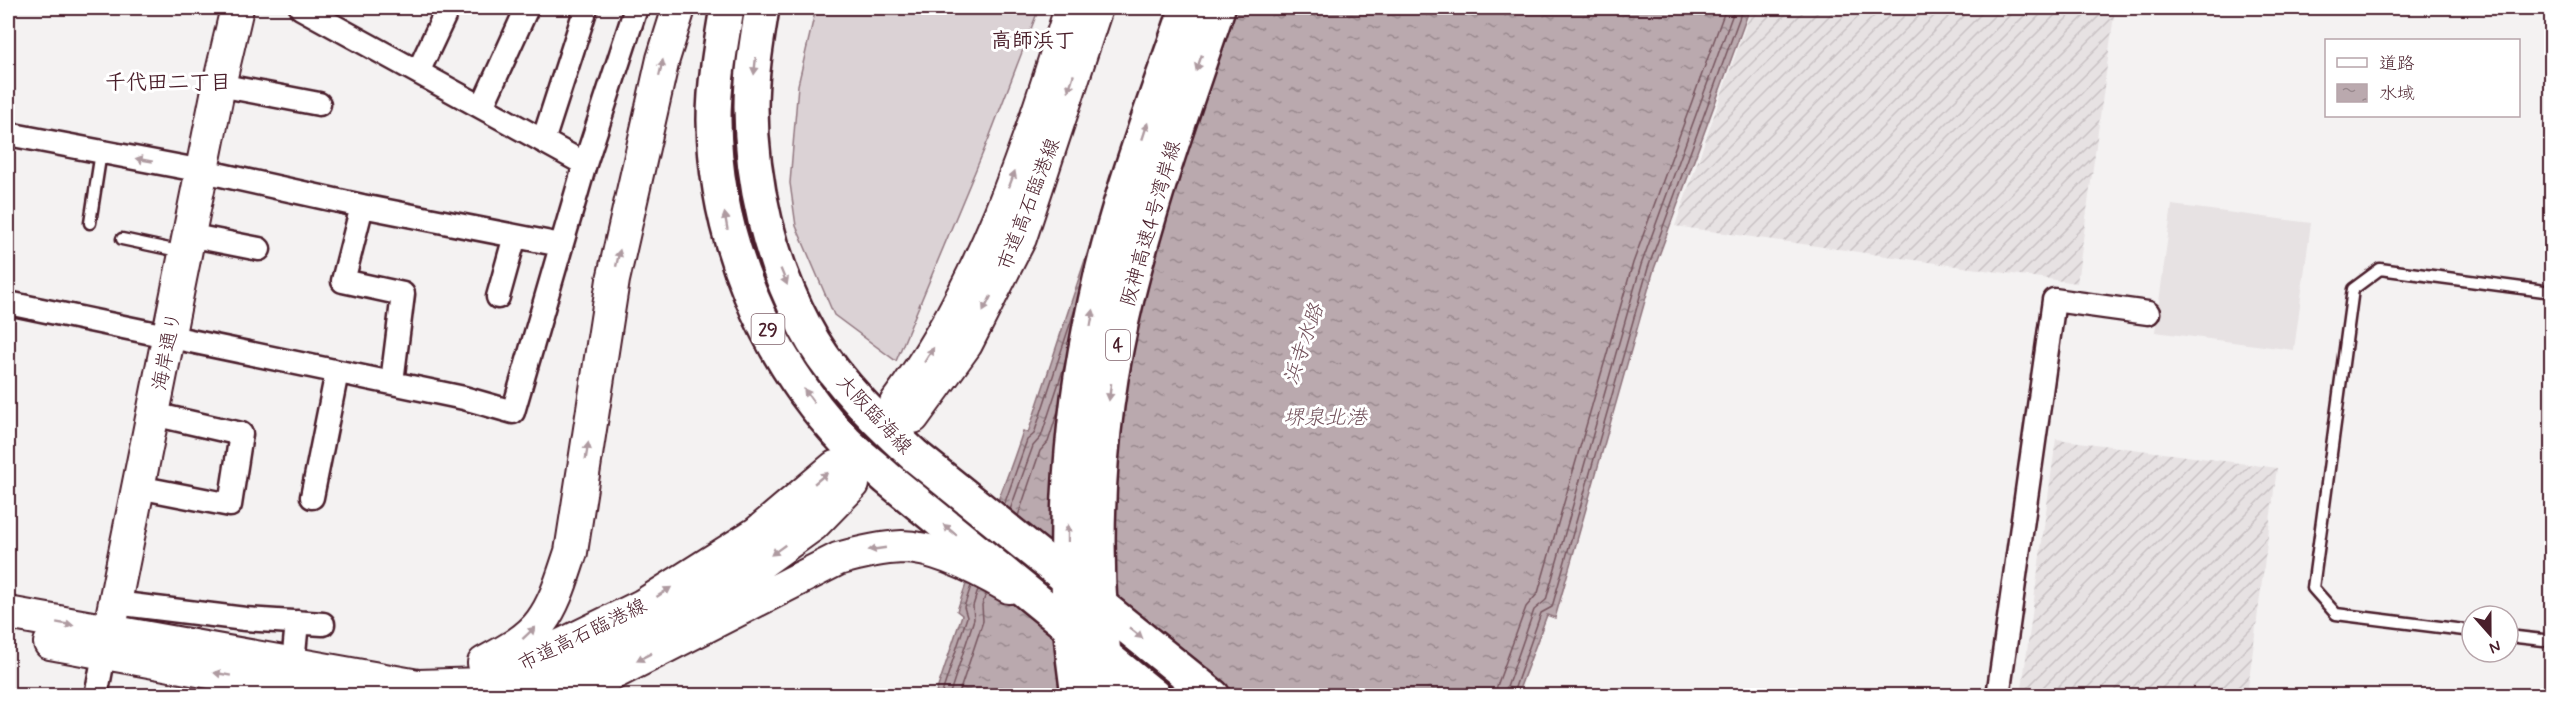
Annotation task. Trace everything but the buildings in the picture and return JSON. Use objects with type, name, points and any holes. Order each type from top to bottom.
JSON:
[{"type":"main road","name":"大阪臨海線","points":[[727,8],[714,120],[718,172],[729,233],[746,286],[791,370],[846,441],[887,478],[994,572],[1040,604],[1154,696]]},
{"type":"main road","name":"大阪臨海線","points":[[762,8],[751,107],[760,197],[772,246],[805,328],[832,368],[885,429],[1213,696]]},
{"type":"main road","name":"阪神高速4号湾岸線","points":[[1078,696],[1069,593],[1068,528],[1071,458],[1080,384],[1095,302],[1118,216],[1187,8]]},
{"type":"main road","name":"阪神高速4号湾岸線","points":[[1109,696],[1098,590],[1098,523],[1102,456],[1111,381],[1127,296],[1146,224],[1218,8]]},
{"type":"street","name":"海岸通り","points":[[96,696],[186,244],[237,8]]},
{"type":"street","points":[[301,8],[585,164]]},
{"type":"street","points":[[418,72],[448,8]]},
{"type":"street","points":[[482,107],[527,8]]},
{"type":"street","points":[[543,141],[586,8]]},
{"type":"street","points":[[8,303],[393,382],[513,412],[585,164],[636,8]]},
{"type":"street","points":[[297,622],[293,664],[431,674],[478,666],[513,648],[541,622],[557,591],[571,552],[613,280],[663,59],[679,8]]},
{"type":"street","name":"市道高石臨港線","points":[[1071,8],[1052,72],[997,220],[953,315],[913,381],[904,410],[966,345],[1020,238],[1096,8]]},
{"type":"street","points":[[219,85],[319,104]]},
{"type":"street","points":[[8,134],[561,245]]},
{"type":"street","points":[[362,206],[344,281],[403,294],[393,382]]},
{"type":"street","points":[[498,297],[515,236]]},
{"type":"street","points":[[186,244],[259,249]]},
{"type":"street","points":[[1998,696],[2054,300],[2148,313]]},
{"type":"street","points":[[312,497],[337,372]]},
{"type":"street","points":[[138,487],[230,505],[241,434],[153,414]]},
{"type":"street","name":"市道高石臨港線","points":[[8,614],[109,629],[418,686],[480,690],[642,606],[844,475],[813,525],[759,564],[568,675],[526,696]]},
{"type":"street","points":[[569,696],[838,559],[875,549],[905,547],[944,556],[994,572]]},
{"type":"street","points":[[109,629],[245,619],[323,624]]},
{"type":"street","name":"市道高石臨港線","points":[[8,635],[109,629],[341,696]]},
{"type":"lane","points":[[90,224],[101,153]]},
{"type":"lane","points":[[122,239],[186,244]]},
{"type":"lane","points":[[2460,630],[2336,614],[2313,588],[2353,289],[2380,269],[2552,292]]},
{"type":"lane","points":[[2520,637],[2552,641]]},
{"type":"shaded area","points":[[816,8],[1039,8],[989,138],[896,361],[834,315],[796,226],[790,183],[798,85]]},
{"type":"shaded area","points":[[1752,8],[2115,8],[2077,283],[1675,226]]},
{"type":"shaded area","points":[[2172,205],[2311,223],[2294,350],[2155,332]]},
{"type":"shaded area","points":[[2056,439],[2277,468],[2247,695],[2021,695]]},
{"type":"water","name":"堺泉北港","points":[[1168,8],[1750,8],[1654,269],[1555,618],[1547,615],[1517,695],[935,696],[962,615],[957,611],[1023,431],[1028,433]]},
{"type":"district","name":"高師浜丁","points":[[1033,40]]},
{"type":"district","name":"千代田二丁目","points":[[168,82]]},
{"type":"water label","name":"浜寺水路","points":[[1303,344]]}]
